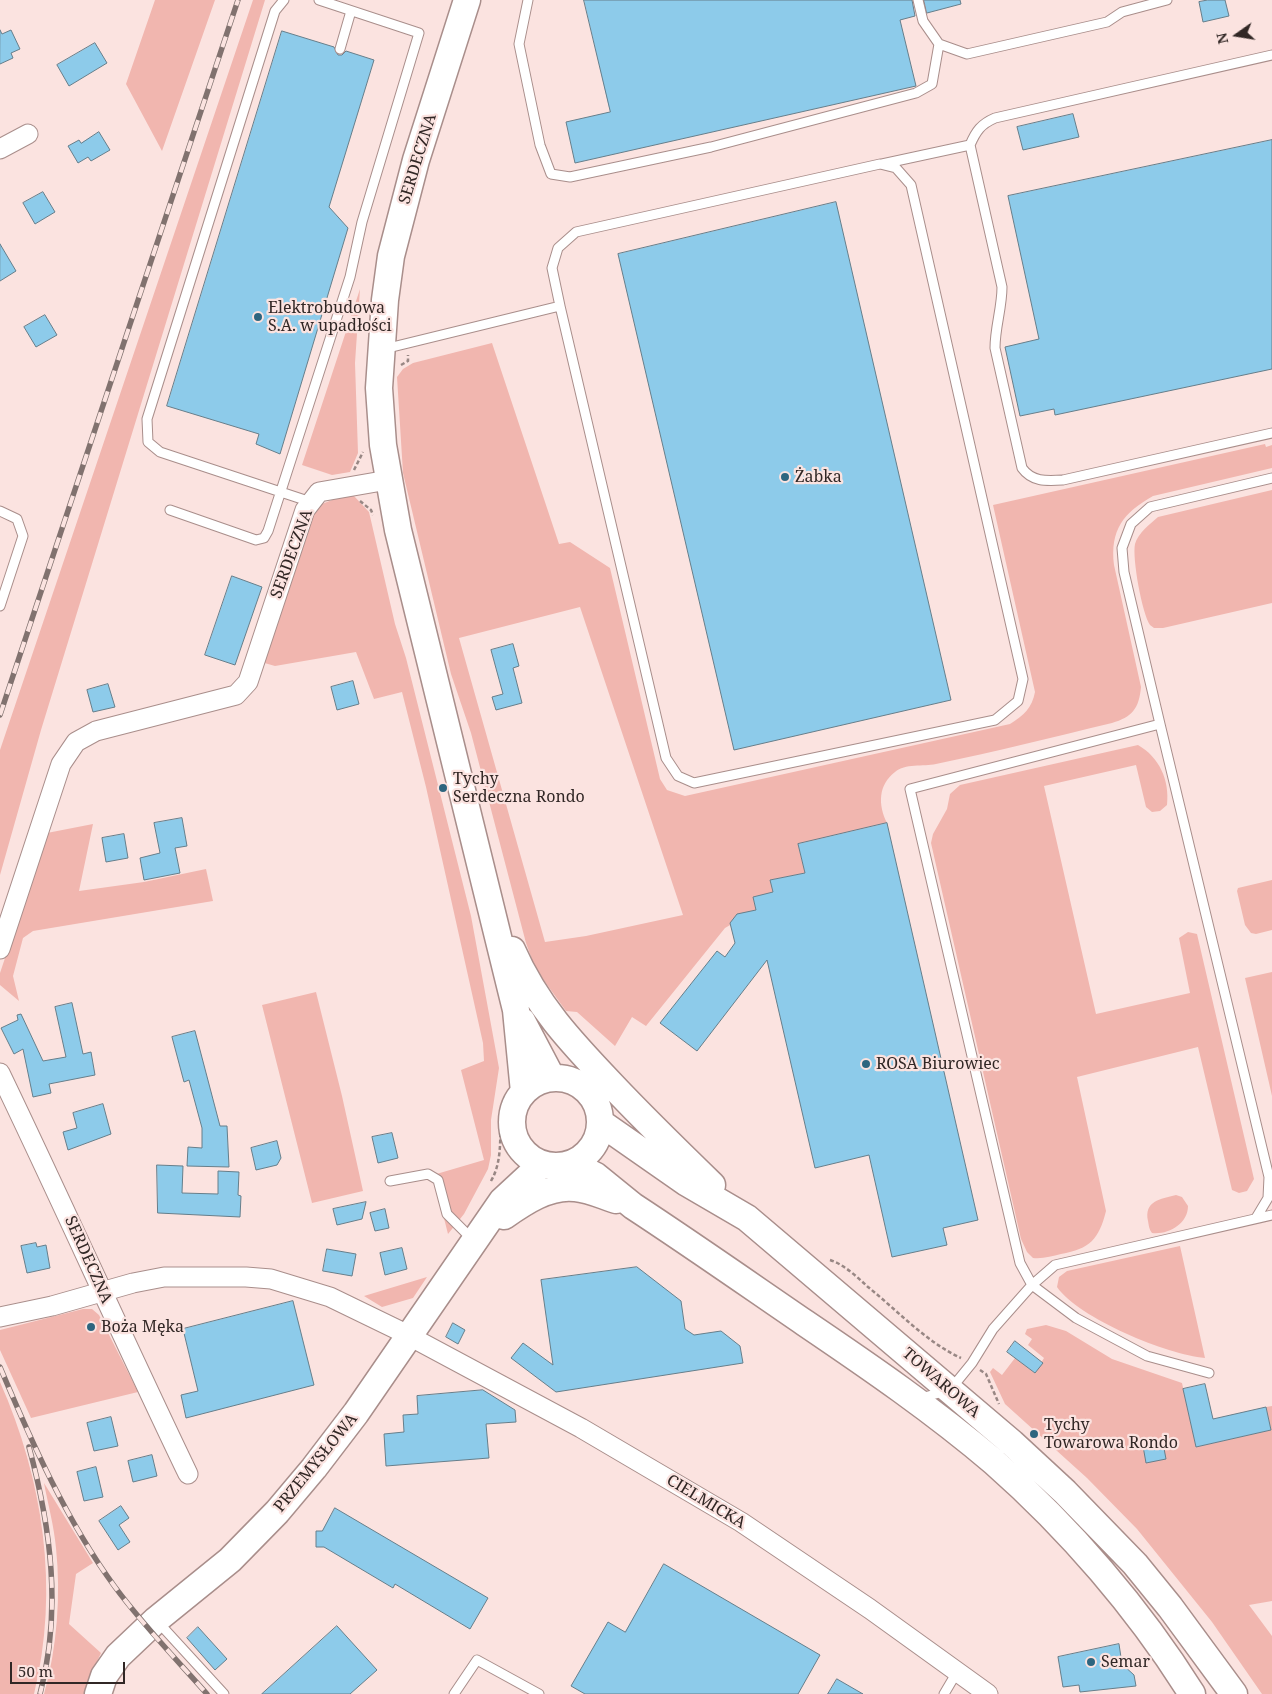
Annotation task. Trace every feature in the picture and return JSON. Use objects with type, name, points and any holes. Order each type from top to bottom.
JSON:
[{"type":"street","name":"SERDECZNA","points":[[0,949],[61,764],[76,742],[96,731],[236,695],[248,682],[305,510],[319,492],[388,480],[383,445],[379,388],[391,256],[404,206],[467,0]]},
{"type":"street","points":[[0,149],[28,134]]},
{"type":"street","points":[[388,480],[516,1010],[552,1078]]},
{"type":"street","points":[[486,888],[520,966],[538,999],[561,1031],[644,1118],[747,1218]]},
{"type":"street","points":[[515,1093],[541,1080],[552,1078],[564,1078],[586,1089],[599,1110],[601,1123],[599,1133],[592,1147],[582,1158],[572,1164],[552,1166],[533,1160],[519,1146],[512,1124],[515,1106],[515,1093],[516,1010]]},
{"type":"street","name":"SERDECZNA","points":[[0,1073],[188,1474]]},
{"type":"street","name":"TOWAROWA","points":[[601,1123],[688,1183],[747,1218],[950,1390],[1058,1486],[1106,1534],[1170,1607],[1234,1694]]},
{"type":"street","name":"PRZEMYSŁOWA","points":[[98,1694],[104,1676],[118,1656],[156,1620],[230,1560],[276,1512],[314,1468],[356,1413],[478,1237],[495,1194],[519,1146]]},
{"type":"street","name":"PRZEMYSŁOWA","points":[[495,1194],[542,1164]]},
{"type":"street","name":"TOWAROWA","points":[[572,1164],[596,1176],[633,1206],[916,1399],[994,1463],[1043,1510],[1111,1584],[1180,1673],[1192,1694]]},
{"type":"street","points":[[478,1237],[527,1200],[551,1190],[574,1187],[633,1206]]},
{"type":"street","name":"CIELMICKA","points":[[0,1317],[52,1306],[132,1283],[164,1278],[246,1276],[271,1279],[330,1297],[408,1336],[581,1428],[741,1522],[784,1549],[988,1694]]},
{"type":"lane","points":[[284,0],[275,11],[147,419],[148,442],[160,452],[311,502]]},
{"type":"lane","points":[[170,510],[256,540],[264,538],[268,531],[350,277],[362,222],[419,33],[318,0]]},
{"type":"lane","points":[[528,0],[520,44],[540,145],[551,174],[570,177],[711,147],[916,93],[932,84],[939,44]]},
{"type":"lane","points":[[918,0],[923,21],[939,44],[967,54],[1107,22],[1122,12],[1167,0]]},
{"type":"lane","points":[[340,49],[351,11]]},
{"type":"lane","points":[[1272,55],[995,118],[983,123],[975,133],[970,145],[1002,288],[995,348],[1022,468],[1027,476],[1050,481],[1062,480],[1272,432]]},
{"type":"lane","points":[[880,164],[896,168],[911,186],[1023,679],[1018,701],[995,720],[694,783],[678,776],[666,758],[560,306],[552,268],[558,248],[576,232],[880,164],[970,145]]},
{"type":"lane","points":[[382,350],[560,306]]},
{"type":"lane","points":[[1256,1218],[1268,1198],[1269,1177],[1124,572],[1122,548],[1131,524],[1150,507],[1272,478]]},
{"type":"lane","points":[[0,511],[17,519],[23,536],[0,606]]},
{"type":"lane","points":[[1160,724],[910,789],[1020,1263],[1032,1285],[1076,1318],[1147,1356],[1209,1373]]},
{"type":"lane","points":[[390,1181],[428,1174],[438,1180],[447,1214],[478,1237]]},
{"type":"lane","points":[[916,1399],[950,1390],[972,1363],[993,1329],[1032,1285],[1055,1265],[1272,1215]]},
{"type":"lane","points":[[156,1620],[224,1694]]},
{"type":"lane","points":[[454,1694],[477,1660],[539,1694]]},
{"type":"lane","points":[[944,1694],[957,1672]]},
{"type":"path","points":[[495,1194],[500,1161],[500,1120],[515,1093]]},
{"type":"path","points":[[825,1259],[837,1262],[944,1350],[972,1363]]},
{"type":"shaded area","points":[[155,0],[215,0],[162,151],[126,84]]},
{"type":"shaded area","points":[[253,0],[265,0],[41,730],[0,875],[0,750]]},
{"type":"shaded area","points":[[360,289],[355,363],[358,453],[350,472],[332,475],[302,465]]},
{"type":"shaded area","points":[[492,343],[559,544],[570,542],[610,568],[660,779],[667,790],[685,796],[1010,724],[1023,714],[1032,702],[1035,692],[993,505],[1265,444],[1266,447],[1272,445],[1272,468],[1153,496],[1126,516],[1121,524],[1114,542],[1114,565],[1141,687],[1136,706],[1129,715],[1112,723],[1002,749],[931,765],[909,766],[899,769],[885,783],[881,796],[882,809],[887,823],[798,844],[805,873],[770,880],[773,892],[753,897],[756,910],[725,928],[646,1026],[632,1017],[615,1046],[577,1012],[566,1011],[535,968],[526,943],[471,733],[451,674],[403,473],[397,377],[403,369],[413,363]],"holes":[[[580,607],[683,915],[586,936],[545,942],[459,638]]]},
{"type":"shaded area","points":[[1272,490],[1272,603],[1163,628],[1154,628],[1150,625],[1141,598],[1136,573],[1134,551],[1141,532],[1158,517]]},
{"type":"shaded area","points":[[342,496],[354,496],[369,512],[395,624],[406,658],[471,916],[499,1068],[491,1120],[491,1155],[488,1169],[464,1214],[448,1234],[433,1175],[484,1160],[461,1070],[484,1061],[483,1043],[426,787],[402,692],[374,699],[356,652],[275,666],[261,662],[306,523],[322,504]]},
{"type":"shaded area","points":[[1138,745],[1152,756],[1165,778],[1167,805],[1160,811],[1152,812],[1146,807],[1136,765],[1044,786],[1096,1014],[1190,993],[1179,938],[1188,932],[1197,934],[1254,1179],[1247,1191],[1239,1193],[1232,1190],[1198,1047],[1077,1077],[1106,1211],[1096,1236],[1086,1246],[1071,1252],[1044,1258],[1033,1258],[1027,1252],[1021,1239],[931,843],[933,834],[947,809],[950,794],[960,785]]},
{"type":"shaded area","points":[[93,824],[79,891],[144,882],[206,869],[213,901],[33,931],[23,938],[13,976],[19,1001],[0,985],[0,973],[47,833]]},
{"type":"shaded area","points":[[1272,880],[1272,930],[1256,934],[1251,933],[1245,925],[1237,891],[1238,888]]},
{"type":"shaded area","points":[[1272,972],[1272,1096],[1245,978]]},
{"type":"shaded area","points":[[316,992],[363,1191],[312,1203],[262,1005]]},
{"type":"shaded area","points":[[1176,1195],[1182,1197],[1188,1206],[1185,1218],[1170,1230],[1152,1233],[1149,1227],[1148,1209],[1154,1202]]},
{"type":"shaded area","points":[[1180,1246],[1205,1358],[1169,1350],[1125,1333],[1084,1311],[1068,1299],[1057,1287],[1059,1277],[1067,1271]]},
{"type":"shaded area","points":[[427,1277],[413,1298],[382,1307],[364,1296]]},
{"type":"shaded area","points":[[83,1309],[92,1309],[99,1315],[138,1392],[31,1418],[0,1350],[0,1330]]},
{"type":"shaded area","points":[[1046,1325],[1066,1331],[1112,1359],[1182,1383],[1196,1447],[1271,1430],[1266,1407],[1272,1406],[1272,1601],[1249,1605],[1272,1636],[1272,1694],[1262,1694],[1212,1622],[1137,1529],[1087,1478],[1005,1404],[990,1372],[993,1368],[1002,1375],[1015,1358],[1035,1373],[1044,1358],[1028,1345],[1032,1339],[1025,1334],[1027,1329]]},
{"type":"shaded area","points":[[0,1382],[15,1419],[27,1457],[37,1496],[43,1535],[46,1615],[42,1654],[34,1694],[0,1694]]},
{"type":"shaded area","points":[[44,1483],[93,1563],[76,1574],[69,1624],[101,1653],[93,1670],[87,1694],[44,1694],[55,1640],[58,1584],[55,1540]]},
{"type":"building","points":[[584,0],[912,0],[915,16],[900,20],[916,86],[575,163],[566,122],[610,112]]},
{"type":"building","points":[[924,0],[960,0],[961,4],[927,13]]},
{"type":"building","points":[[1225,0],[1229,16],[1203,22],[1199,2]]},
{"type":"building","points":[[0,30],[2,34],[11,30],[20,49],[11,53],[13,58],[0,64]]},
{"type":"building","name":"Elektrobudowa S.A. w upadłości","points":[[282,31],[334,47],[338,55],[342,55],[346,51],[374,60],[329,207],[348,228],[280,454],[256,444],[259,434],[167,406]]},
{"type":"building","points":[[95,43],[107,63],[69,86],[57,65]]},
{"type":"building","points":[[1073,114],[1079,137],[1023,150],[1017,127]]},
{"type":"building","points":[[99,132],[110,150],[91,161],[88,157],[78,163],[68,146],[79,140],[81,143]]},
{"type":"building","points":[[1272,140],[1272,369],[1055,415],[1054,409],[1020,416],[1005,347],[1039,339],[1008,196]]},
{"type":"building","points":[[43,192],[55,212],[35,224],[23,203]]},
{"type":"building","name":"Żabka","points":[[836,202],[951,700],[734,750],[618,254]]},
{"type":"building","points":[[0,244],[16,271],[0,281]]},
{"type":"building","points":[[45,315],[57,335],[36,347],[24,327]]},
{"type":"building","points":[[232,576],[262,587],[235,665],[205,655]]},
{"type":"building","points":[[513,644],[519,666],[513,668],[522,703],[496,710],[492,697],[503,694],[491,650]]},
{"type":"building","points":[[353,681],[359,704],[337,710],[331,687]]},
{"type":"building","points":[[108,684],[115,707],[93,712],[87,690]]},
{"type":"building","points":[[182,818],[187,846],[175,848],[180,873],[144,880],[140,858],[160,853],[154,823]]},
{"type":"building","name":"ROSA Biurowiec","points":[[887,823],[978,1220],[943,1228],[947,1245],[892,1257],[869,1155],[815,1168],[767,960],[697,1051],[660,1023],[717,951],[725,957],[735,943],[730,923],[737,914],[756,910],[753,897],[773,892],[770,880],[805,873],[798,844]]},
{"type":"building","points":[[124,834],[128,858],[106,862],[102,838]]},
{"type":"building","points":[[72,1003],[83,1054],[91,1052],[95,1075],[49,1084],[51,1093],[33,1097],[23,1049],[14,1054],[1,1028],[18,1020],[17,1015],[21,1014],[43,1061],[66,1057],[55,1007]]},
{"type":"building","points":[[195,1031],[220,1126],[227,1126],[229,1167],[187,1166],[188,1147],[202,1148],[202,1128],[189,1080],[184,1082],[172,1037]]},
{"type":"building","points":[[103,1104],[111,1134],[68,1150],[63,1132],[77,1128],[73,1113]]},
{"type":"building","points":[[392,1133],[398,1158],[378,1163],[372,1137]]},
{"type":"building","points":[[277,1141],[281,1158],[277,1165],[256,1170],[251,1148]]},
{"type":"building","points":[[157,1165],[183,1166],[182,1193],[218,1194],[218,1171],[239,1172],[238,1195],[241,1196],[240,1217],[158,1213]]},
{"type":"building","points":[[366,1202],[362,1219],[337,1225],[333,1209]]},
{"type":"building","points":[[385,1209],[389,1228],[375,1231],[370,1213]]},
{"type":"building","points":[[36,1243],[37,1247],[46,1245],[50,1268],[27,1273],[21,1246]]},
{"type":"building","points":[[402,1248],[407,1269],[385,1275],[380,1253]]},
{"type":"building","points":[[327,1249],[356,1254],[352,1276],[323,1271]]},
{"type":"building","points":[[637,1267],[681,1301],[685,1329],[694,1335],[721,1331],[740,1346],[743,1363],[556,1392],[511,1358],[523,1343],[553,1365],[541,1280]]},
{"type":"building","points":[[293,1301],[314,1385],[186,1418],[181,1395],[198,1391],[183,1329]]},
{"type":"building","points":[[453,1323],[465,1330],[458,1344],[446,1337]]},
{"type":"building","points":[[1015,1341],[1043,1363],[1035,1373],[1007,1352]]},
{"type":"building","points":[[1205,1384],[1213,1419],[1266,1407],[1271,1430],[1196,1447],[1183,1389]]},
{"type":"building","points":[[483,1390],[515,1410],[516,1422],[486,1424],[489,1458],[386,1466],[384,1434],[404,1432],[403,1415],[418,1414],[417,1396]]},
{"type":"building","points":[[111,1417],[118,1446],[94,1451],[87,1423]]},
{"type":"building","points":[[1163,1443],[1166,1459],[1146,1463],[1143,1446]]},
{"type":"building","points":[[152,1455],[157,1476],[133,1482],[128,1461]]},
{"type":"building","points":[[96,1467],[103,1497],[84,1501],[77,1472]]},
{"type":"building","points":[[121,1506],[129,1518],[119,1525],[130,1542],[118,1550],[99,1521]]},
{"type":"building","points":[[335,1508],[488,1598],[470,1629],[395,1584],[393,1588],[324,1547],[316,1547],[316,1531],[322,1531]]},
{"type":"building","points":[[664,1564],[820,1655],[798,1694],[585,1694],[571,1686],[608,1622],[625,1632]]},
{"type":"building","points":[[337,1626],[377,1670],[350,1694],[262,1694]]},
{"type":"building","points":[[198,1627],[227,1659],[215,1670],[187,1638]]},
{"type":"building","name":"Semar","points":[[1119,1644],[1122,1664],[1134,1675],[1136,1686],[1080,1692],[1079,1685],[1063,1687],[1058,1657]]},
{"type":"building","points":[[837,1679],[863,1694],[828,1694]]},
{"type":"railway","points":[[0,715],[238,0]]},
{"type":"railway","points":[[0,1367],[51,1480],[97,1561],[137,1615],[207,1694]]},
{"type":"railway","points":[[29,1447],[43,1508],[51,1570],[51,1632],[40,1694]]},
{"type":"place","name":"Elektrobudowa S.A. w upadłości","points":[[258,317]]},
{"type":"place","name":"Żabka","points":[[785,477]]},
{"type":"place","name":"Tychy Serdeczna Rondo","points":[[443,788]]},
{"type":"place","name":"ROSA Biurowiec","points":[[866,1064]]},
{"type":"place","name":"Boża Męka","points":[[91,1327]]},
{"type":"place","name":"Tychy Towarowa Rondo","points":[[1034,1434]]},
{"type":"place","name":"Semar","points":[[1091,1662]]}]
